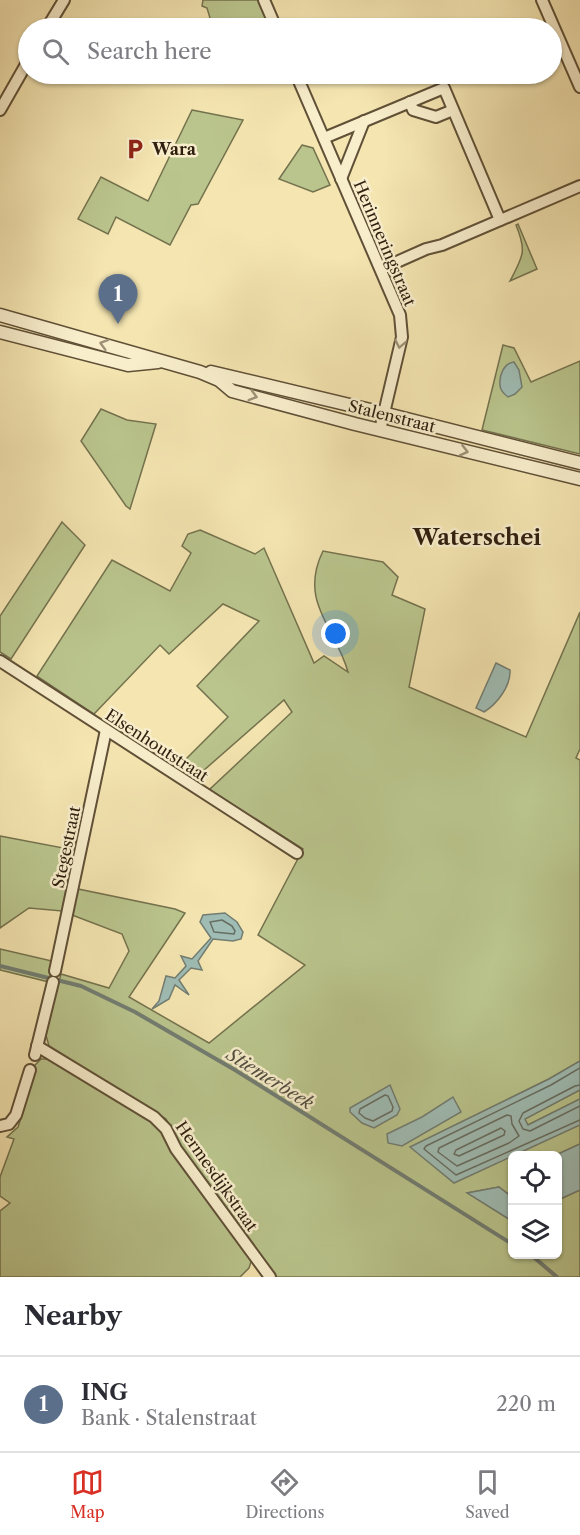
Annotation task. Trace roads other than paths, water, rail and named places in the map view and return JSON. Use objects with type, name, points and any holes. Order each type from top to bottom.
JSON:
[{"type":"street","points":[[53,18],[64,0]]},
{"type":"street","points":[[264,0],[272,18]]},
{"type":"street","points":[[542,0],[550,18]]},
{"type":"street","points":[[562,46],[580,87]]},
{"type":"street","points":[[0,110],[18,78]]},
{"type":"street","name":"Herinneringstraat","points":[[300,84],[400,315],[402,337],[380,430]]},
{"type":"street","points":[[324,138],[444,88],[500,220]]},
{"type":"street","points":[[410,102],[413,110],[436,117],[453,110]]},
{"type":"street","points":[[341,179],[364,121]]},
{"type":"street","points":[[381,269],[580,186]]},
{"type":"street","name":"Stalenstraat","points":[[0,315],[200,372],[219,380],[232,391],[580,479]]},
{"type":"street","points":[[16,337],[20,321]]},
{"type":"street","name":"Stalenstraat","points":[[0,332],[128,365],[159,362]]},
{"type":"street","name":"Stalenstraat","points":[[200,372],[212,372],[580,463]]},
{"type":"street","points":[[320,415],[324,399]]},
{"type":"street","name":"Elsenhoutstraat","points":[[0,661],[297,853]]},
{"type":"street","name":"Stegestraat","points":[[36,1051],[106,730]]},
{"type":"street","name":"Hermesdijkstraat","points":[[36,1051],[154,1117],[166,1129],[176,1149],[270,1277]]},
{"type":"street","points":[[0,1126],[9,1124],[16,1115],[30,1070]]},
{"type":"water","points":[[514,362],[519,370],[522,387],[508,397],[501,389],[500,377],[505,367]]},
{"type":"water","points":[[496,663],[510,670],[510,676],[502,694],[484,712],[476,708]]},
{"type":"water","points":[[225,913],[237,922],[243,932],[241,939],[233,941],[213,939],[198,961],[202,970],[191,968],[179,980],[189,995],[175,985],[169,999],[152,1009],[159,1001],[166,976],[175,978],[186,966],[181,956],[192,959],[211,938],[200,922],[203,915]]},
{"type":"water","points":[[580,1061],[580,1090],[525,1119],[528,1125],[580,1099],[580,1125],[524,1151],[508,1151],[508,1158],[454,1183],[410,1147],[549,1079]]},
{"type":"water","points":[[390,1085],[400,1109],[397,1115],[374,1128],[362,1123],[350,1112],[350,1108]]},
{"type":"water","points":[[453,1097],[461,1112],[402,1146],[388,1143],[387,1134],[422,1117]]},
{"type":"water","points":[[580,1144],[580,1190],[562,1198],[562,1152]]},
{"type":"water","points":[[499,1187],[508,1194],[508,1219],[467,1193]]},
{"type":"waterway","name":"Stiemerbeek","points":[[0,966],[81,986],[135,1012],[235,1070],[508,1241]]},
{"type":"waterway","name":"Stiemerbeek","points":[[536,1259],[557,1277]]},
{"type":"place","name":"Wara","points":[[135,149]]},
{"type":"place","name":"ING","points":[[118,324]]},
{"type":"district","name":"Waterschei","points":[[477,537]]}]
